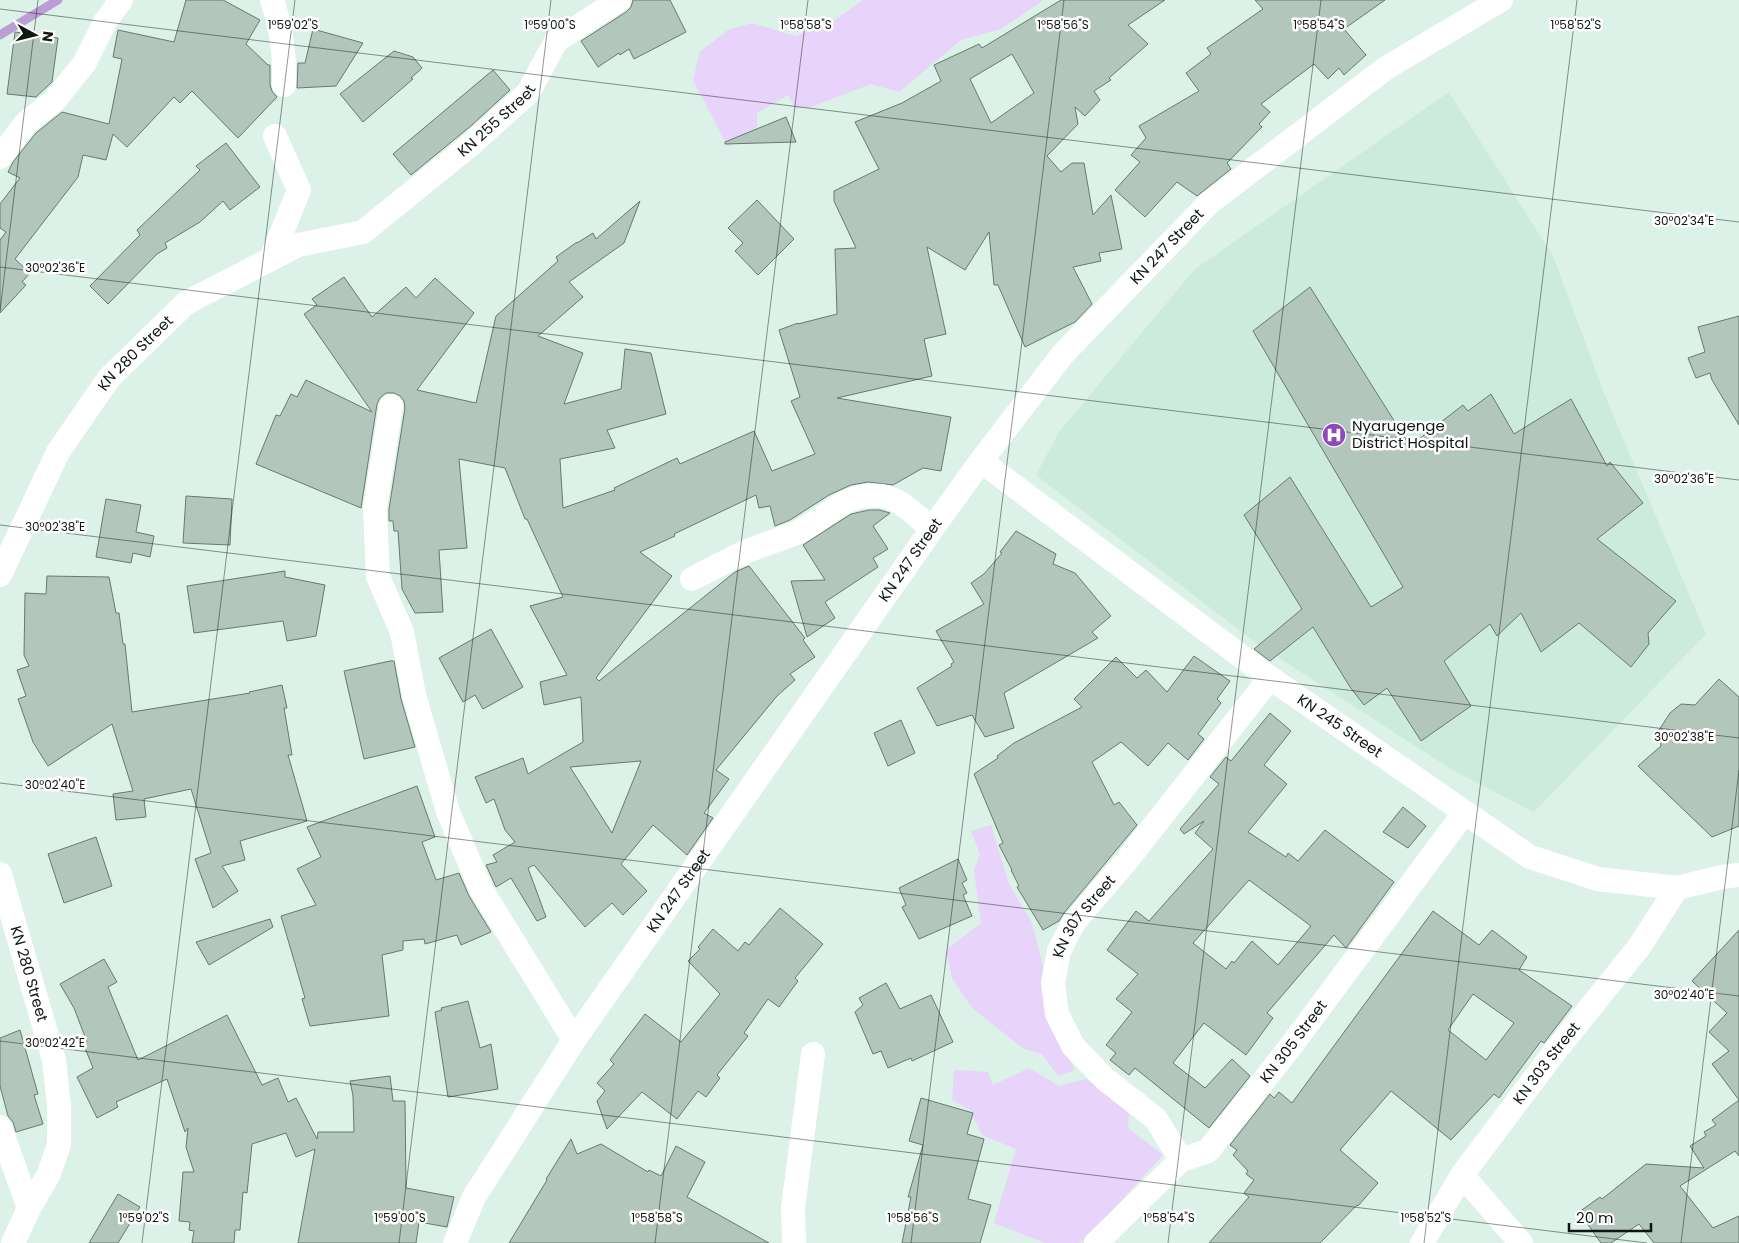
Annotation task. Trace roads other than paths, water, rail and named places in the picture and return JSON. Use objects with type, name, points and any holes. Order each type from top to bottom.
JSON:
[{"type":"street","points":[[0,157],[26,123],[54,101],[84,64],[106,22],[121,0]]},
{"type":"street","points":[[272,0],[279,18],[285,62],[284,85]]},
{"type":"street","name":"KN 255 Street","points":[[363,232],[468,147],[528,92],[556,41],[619,0]]},
{"type":"street","name":"KN 247 Street","points":[[455,1243],[474,1198],[574,1040],[932,529],[981,461],[1063,354],[1209,203],[1386,68],[1501,0]]},
{"type":"street","points":[[271,259],[298,190],[275,136]]},
{"type":"street","name":"KN 280 Street","points":[[0,575],[58,452],[109,378],[186,303],[298,246],[363,232]]},
{"type":"street","points":[[391,406],[375,508],[378,577],[402,632],[414,695],[448,812],[481,889],[574,1040]]},
{"type":"street","name":"KN 245 Street","points":[[981,461],[1270,678],[1530,857],[1598,879],[1677,888],[1722,877],[1739,875]]},
{"type":"street","points":[[692,578],[749,551],[796,533],[815,523],[836,506],[854,499],[881,496],[894,499],[932,529]]},
{"type":"street","name":"KN 307 Street","points":[[1181,1160],[1156,1120],[1105,1079],[1073,1046],[1057,1014],[1053,983],[1059,950],[1074,922],[1128,859],[1270,678]]},
{"type":"street","name":"KN 305 Street","points":[[1096,1243],[1181,1160],[1208,1151],[1291,1046],[1464,813]]},
{"type":"street","name":"KN 280 Street","points":[[0,874],[54,1060],[59,1106],[59,1144],[49,1174],[29,1208],[13,1243]]},
{"type":"street","name":"KN 303 Street","points":[[1422,1243],[1462,1175],[1553,1054],[1639,947],[1677,888]]},
{"type":"street","points":[[794,1243],[793,1208],[813,1054]]},
{"type":"street","points":[[0,1127],[29,1208]]},
{"type":"street","points":[[1462,1175],[1521,1243]]},
{"type":"waterway","points":[[0,35],[58,0]]},
{"type":"place","name":"Nyarugenge District Hospital","points":[[1334,435]]}]
